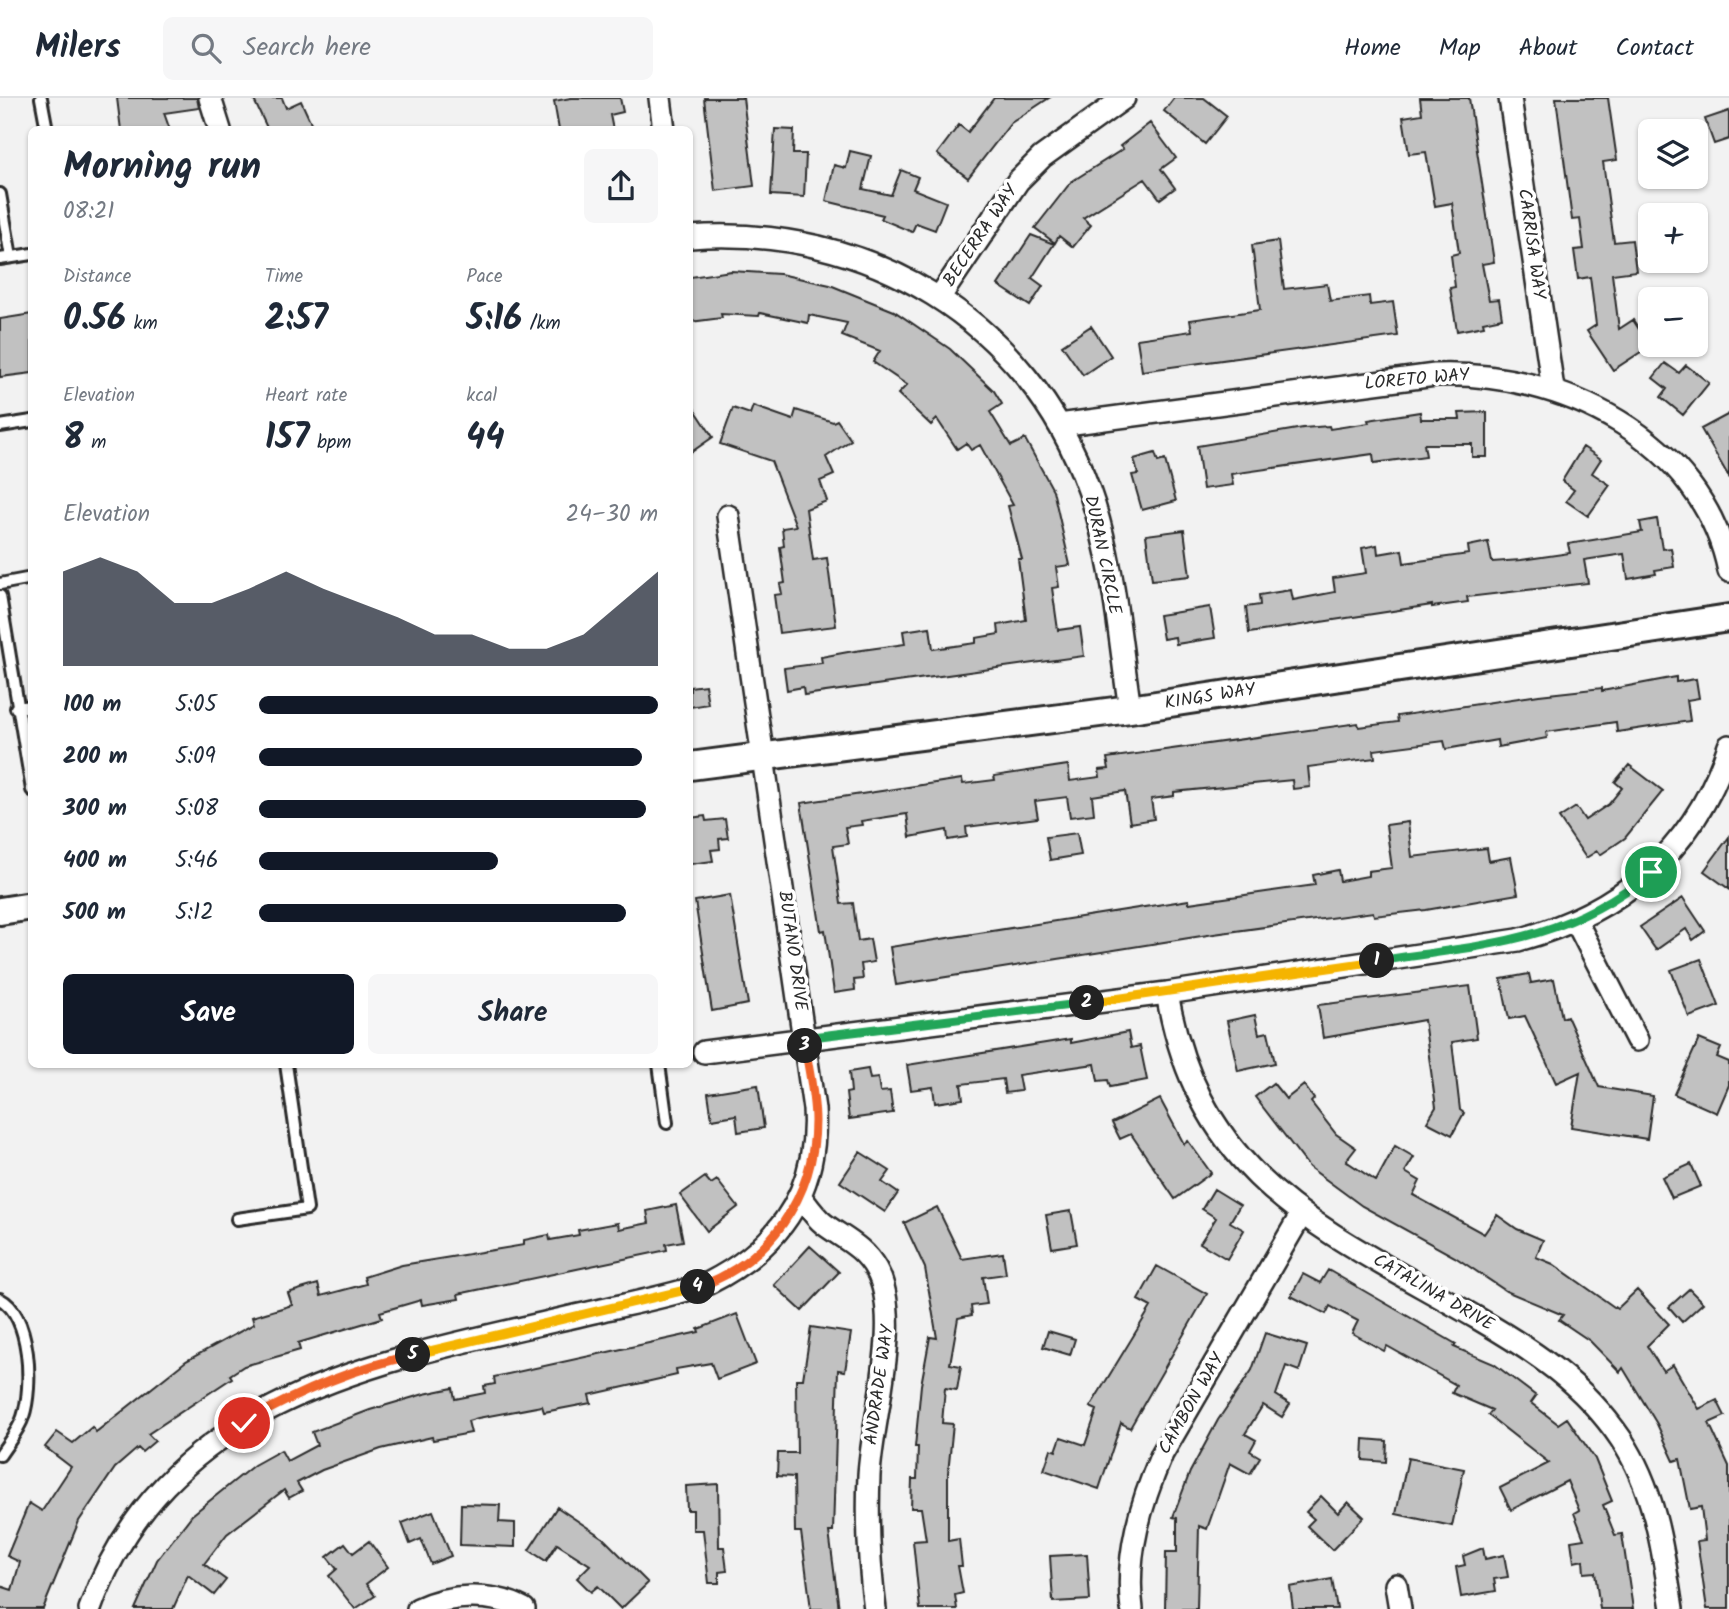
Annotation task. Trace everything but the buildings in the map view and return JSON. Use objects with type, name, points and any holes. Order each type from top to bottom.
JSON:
[{"type":"street","points":[[210,98],[219,126]]},
{"type":"street","points":[[660,98],[664,126]]},
{"type":"street","name":"BECERRA WAY","points":[[939,298],[1018,181],[1050,150],[1124,98]]},
{"type":"street","name":"CARRISA WAY","points":[[1510,98],[1553,389]]},
{"type":"street","name":"DURAN CIRCLE","points":[[693,237],[762,236],[828,247],[866,260],[939,298],[1004,352],[1030,382],[1059,425],[1091,493],[1104,544],[1130,709]]},
{"type":"street","name":"LORETO WAY","points":[[1059,425],[1436,375],[1496,376],[1553,389],[1610,416],[1670,463],[1709,518],[1729,571]]},
{"type":"street","name":"BUTANO DRIVE","points":[[90,1609],[119,1546],[157,1492],[182,1466],[244,1423],[282,1401],[393,1359],[709,1283],[736,1270],[760,1251],[780,1229],[800,1196],[813,1154],[815,1122],[728,516]]},
{"type":"street","name":"KINGS WAY","points":[[693,766],[1130,709],[1729,618]]},
{"type":"street","points":[[704,1052],[1167,993],[1518,940],[1576,921],[1628,891],[1671,851],[1705,804],[1729,746]]},
{"type":"street","points":[[0,911],[28,907]]},
{"type":"street","points":[[1576,921],[1637,1040]]},
{"type":"street","name":"CATALINA DRIVE","points":[[1167,993],[1178,1047],[1196,1093],[1212,1122],[1252,1174],[1301,1215],[1549,1361],[1594,1403],[1637,1466],[1654,1509],[1672,1609]]},
{"type":"street","name":"ANDRADE WAY","points":[[800,1196],[823,1223],[850,1239],[871,1260],[884,1285],[889,1313],[888,1341],[873,1427],[869,1476],[868,1537],[875,1609]]},
{"type":"street","name":"CAMBON WAY","points":[[1132,1609],[1133,1548],[1145,1493],[1162,1454],[1301,1215]]},
{"type":"street","points":[[1396,1586],[1400,1609]]},
{"type":"street","points":[[418,1609],[440,1601],[471,1597],[502,1601],[524,1609]]},
{"type":"lane","points":[[41,98],[46,126]]},
{"type":"lane","points":[[0,194],[5,258],[28,255]]},
{"type":"lane","points":[[0,426],[28,422]]},
{"type":"lane","points":[[0,584],[28,579]]},
{"type":"lane","points":[[0,596],[28,770]]},
{"type":"lane","points":[[16,708],[28,706]]},
{"type":"lane","points":[[237,1219],[307,1209],[287,1068]]},
{"type":"lane","points":[[660,1068],[667,1123]]},
{"type":"lane","points":[[0,1299],[16,1311],[23,1331],[29,1370],[23,1417],[0,1455]]},
{"type":"route","points":[[244,1423],[282,1401],[393,1359],[696,1288],[736,1270],[760,1251],[780,1229],[800,1196],[805,1182],[813,1154],[815,1122],[804,1038],[1167,993],[1518,940],[1576,921],[1628,891],[1651,872]]}]
